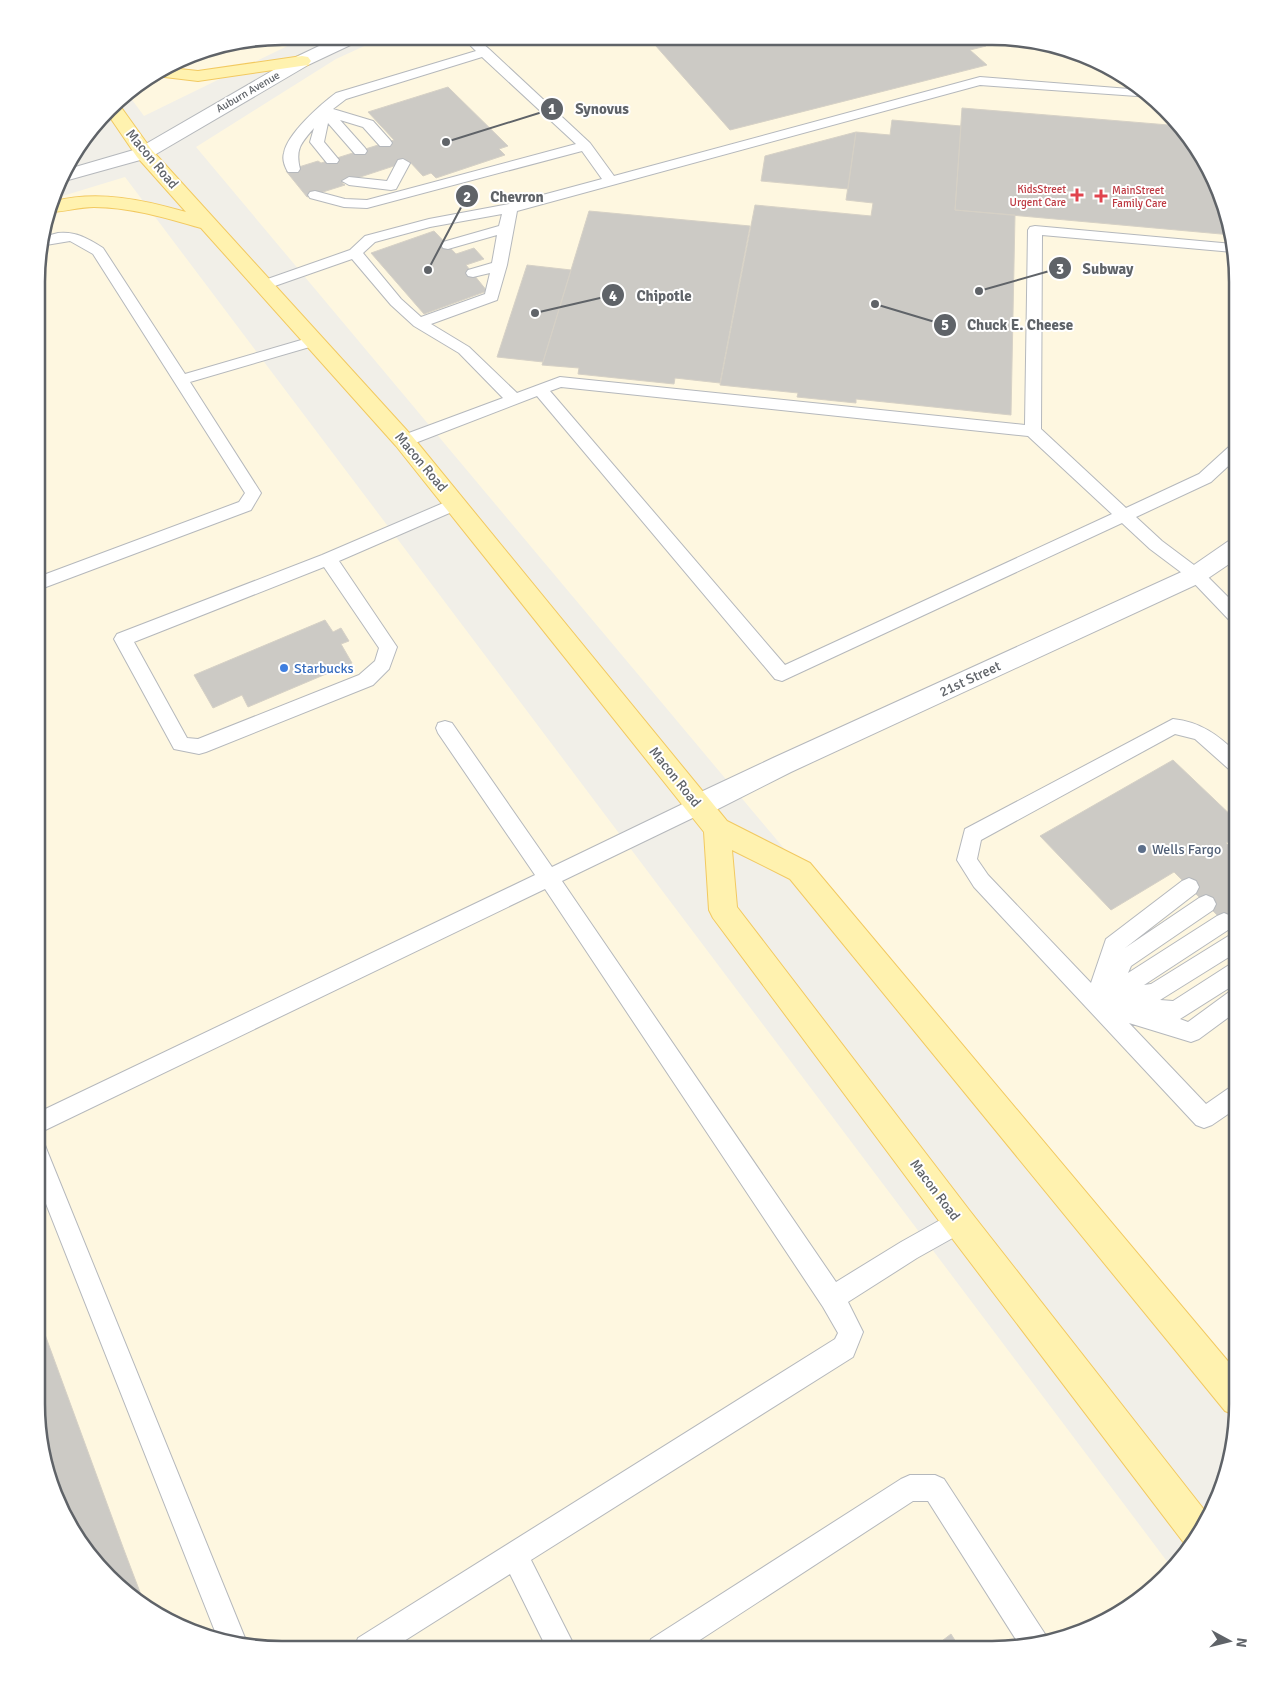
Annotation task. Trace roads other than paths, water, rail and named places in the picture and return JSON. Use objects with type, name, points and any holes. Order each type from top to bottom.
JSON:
[{"type":"main road","points":[[170,73],[198,76],[302,61]]},
{"type":"main road","name":"Macon Road","points":[[116,112],[144,153],[315,340],[404,441],[707,817],[800,870],[1229,1389]]},
{"type":"main road","points":[[58,206],[79,202],[126,205],[162,210],[210,225]]},
{"type":"main road","name":"Macon Road","points":[[707,817],[723,910],[1195,1527]]},
{"type":"street","name":"Auburn Avenue","points":[[70,175],[144,153],[302,61],[335,45]]},
{"type":"street","name":"21st Street","points":[[707,817],[782,765],[1196,575],[1229,552]]},
{"type":"lane","points":[[477,45],[585,146],[611,181]]},
{"type":"lane","points":[[293,169],[290,153],[300,135],[331,103],[341,96],[484,52]]},
{"type":"lane","points":[[264,285],[355,253],[370,239],[429,223],[510,208],[980,81],[1135,93]]},
{"type":"lane","points":[[325,111],[357,127],[380,145]]},
{"type":"lane","points":[[325,111],[360,151]]},
{"type":"lane","points":[[325,111],[332,138],[346,156]]},
{"type":"lane","points":[[325,111],[317,142],[332,160]]},
{"type":"lane","points":[[315,195],[331,195],[344,203],[367,204],[395,191],[585,146]]},
{"type":"lane","points":[[290,153],[308,164]]},
{"type":"lane","points":[[395,191],[397,165]]},
{"type":"lane","points":[[378,171],[395,191]]},
{"type":"lane","points":[[364,176],[395,191]]},
{"type":"lane","points":[[349,181],[395,191]]},
{"type":"lane","points":[[419,323],[492,297],[508,228],[510,208]]},
{"type":"lane","points":[[448,245],[508,228]]},
{"type":"lane","points":[[1033,431],[1035,230],[1226,247]]},
{"type":"lane","points":[[45,581],[245,506],[253,493],[98,251],[80,239],[63,235],[49,239]]},
{"type":"lane","points":[[355,253],[378,270],[403,299],[419,323],[464,350],[514,400]]},
{"type":"lane","points":[[473,273],[500,264]]},
{"type":"lane","points":[[181,380],[315,340]]},
{"type":"lane","points":[[404,441],[560,382],[1033,431],[1156,545],[1196,575],[1229,609]]},
{"type":"lane","points":[[540,390],[782,674],[1205,478],[1229,456]]},
{"type":"lane","points":[[328,559],[388,647],[383,664],[366,680],[199,747],[181,744],[123,639],[328,559],[455,504]]},
{"type":"lane","points":[[1229,758],[1199,730],[1187,726],[1173,726],[972,835],[967,860],[981,881],[1204,1118],[1229,1101]]},
{"type":"lane","points":[[379,1641],[844,1348],[851,1332],[832,1298],[550,878],[445,728]]},
{"type":"lane","points":[[45,1120],[550,878],[707,817]]},
{"type":"lane","points":[[1096,1004],[1113,945],[1189,887]]},
{"type":"lane","points":[[1096,1004],[1124,960],[1206,904]]},
{"type":"lane","points":[[1096,1004],[1224,922]]},
{"type":"lane","points":[[1096,1004],[1156,992],[1229,946]]},
{"type":"lane","points":[[1096,1004],[1176,1011],[1229,977]]},
{"type":"lane","points":[[1096,1004],[1191,1032],[1229,1005]]},
{"type":"lane","points":[[45,1173],[230,1635]]},
{"type":"lane","points":[[832,1298],[909,1250],[960,1222]]},
{"type":"lane","points":[[681,1641],[910,1488],[935,1488],[1031,1637]]},
{"type":"lane","points":[[515,1556],[558,1641]]},
{"type":"place","name":"Synovus","points":[[446,142]]},
{"type":"place","name":"KidsStreet Urgent Care","points":[[1077,195]]},
{"type":"place","name":"MainStreet Family Care","points":[[1101,196]]},
{"type":"place","name":"Chevron","points":[[428,270]]},
{"type":"place","name":"Subway","points":[[979,291]]},
{"type":"place","name":"Chuck E. Cheese","points":[[875,304]]},
{"type":"place","name":"Chipotle","points":[[535,313]]},
{"type":"place","name":"Starbucks","points":[[284,668]]},
{"type":"place","name":"Wells Fargo","points":[[1142,849]]}]
